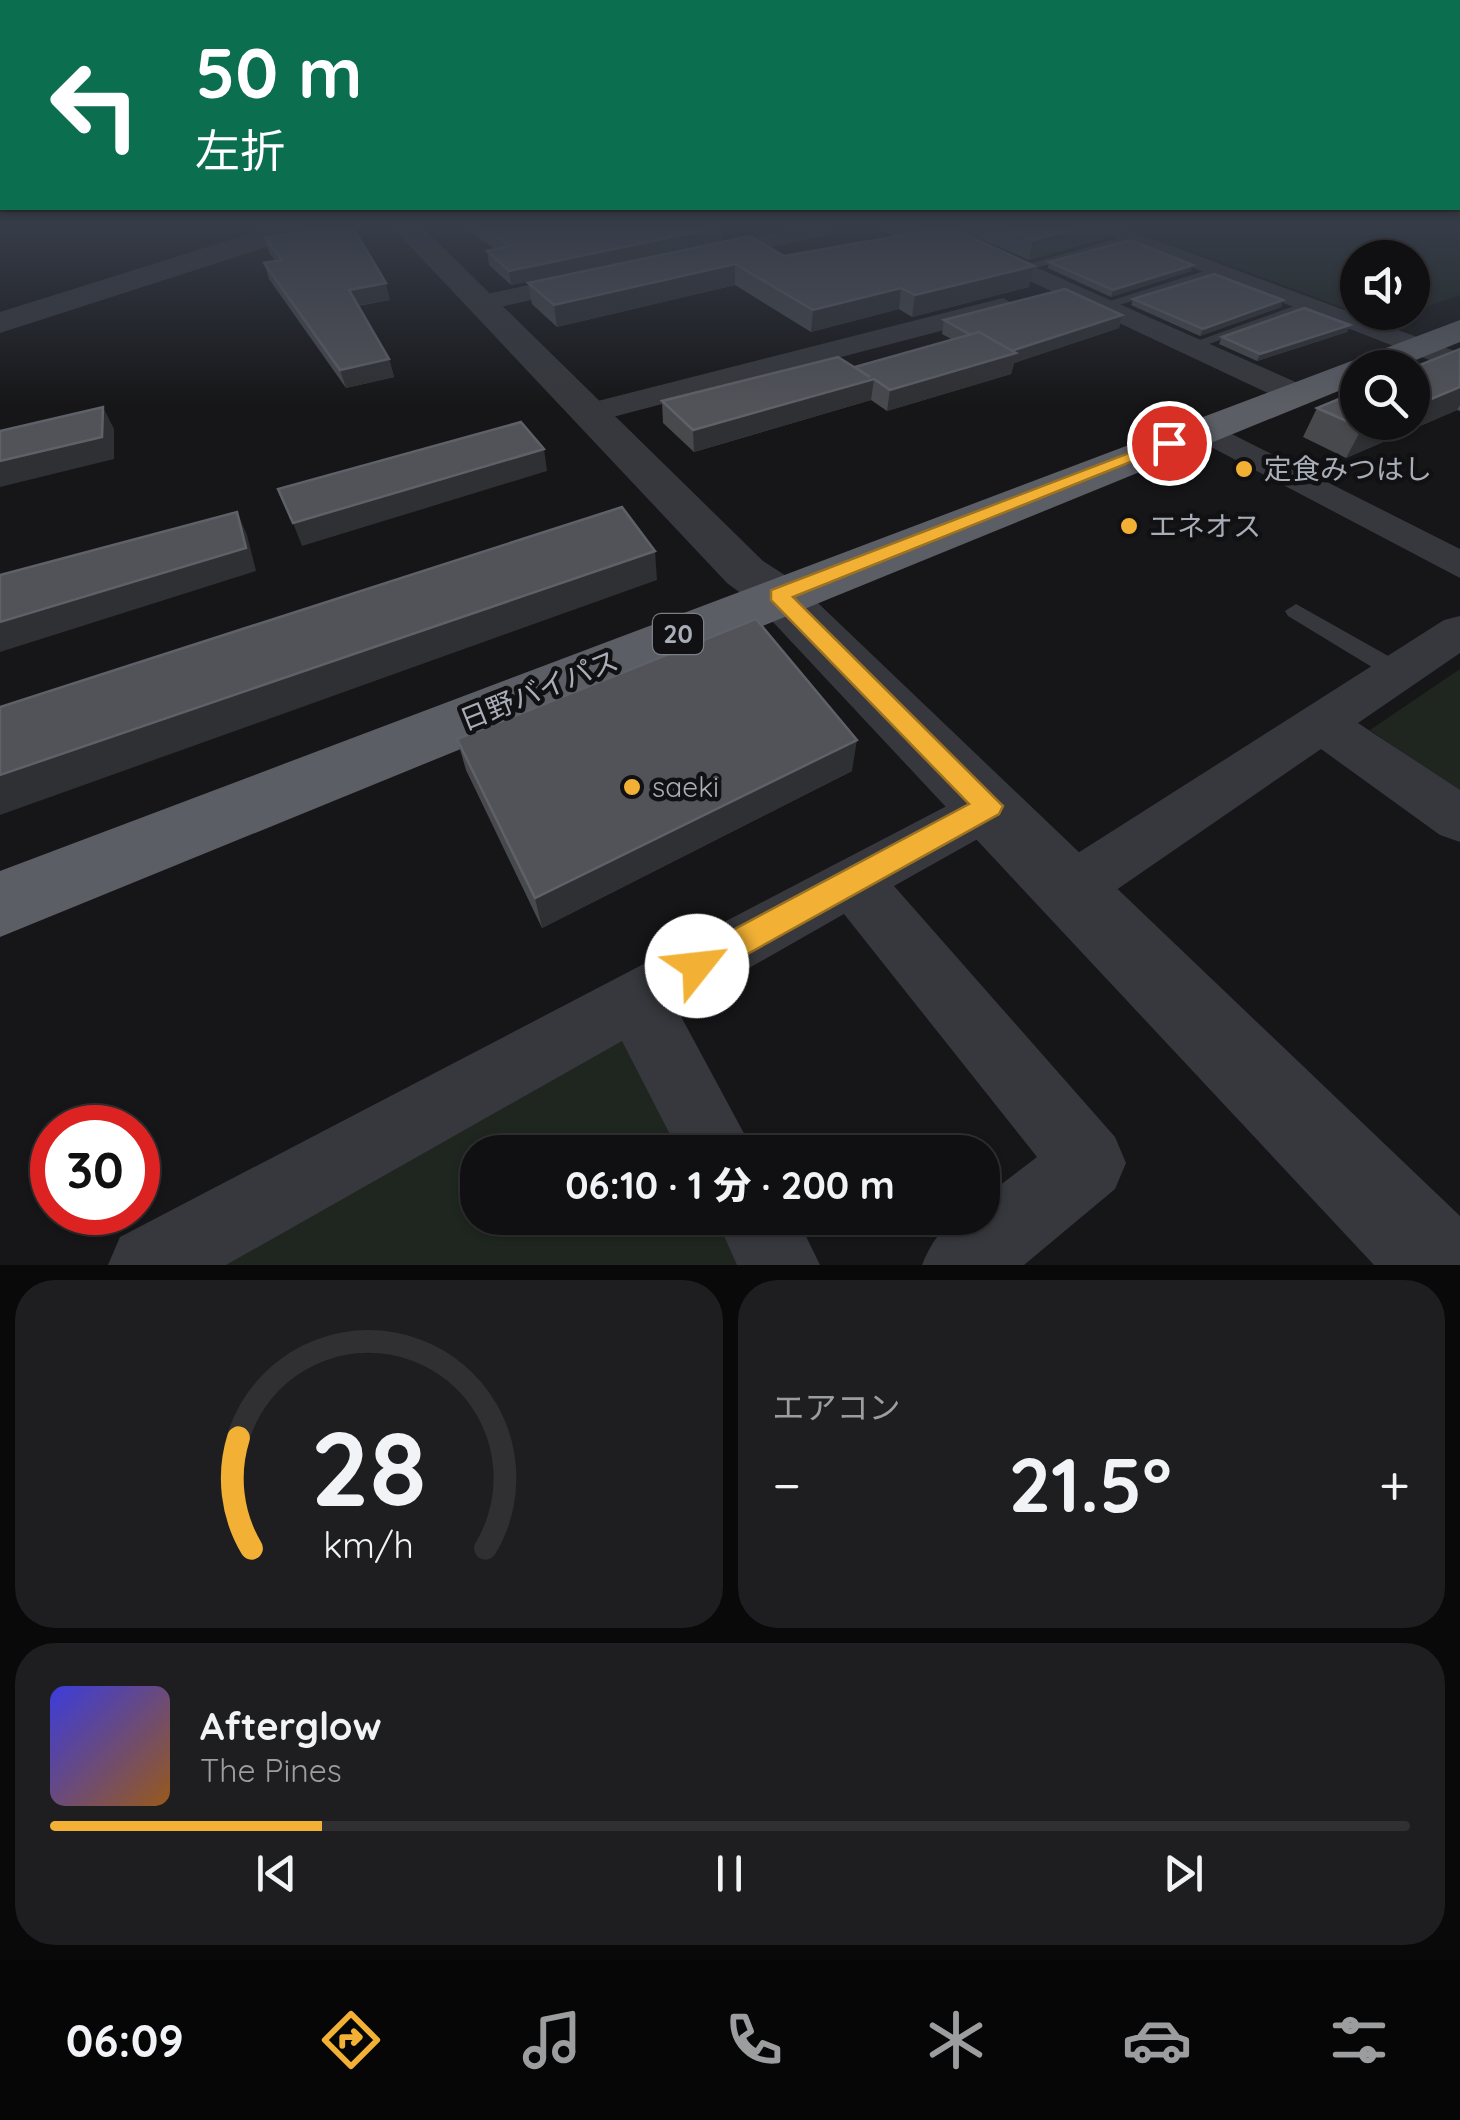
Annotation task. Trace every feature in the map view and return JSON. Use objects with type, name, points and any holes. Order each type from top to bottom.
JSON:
[{"type":"highway","name":"日野バイパス","points":[[1404,350],[1460,330]]},
{"type":"highway","name":"日野バイパス","points":[[0,904],[1340,376]]},
{"type":"street","points":[[0,323],[109,288]]},
{"type":"street","points":[[468,288],[745,572],[778,595],[989,806],[1440,1265]]},
{"type":"street","points":[[483,303],[553,288]]},
{"type":"street","points":[[1059,288],[1296,394]]},
{"type":"street","points":[[1260,288],[1460,363]]},
{"type":"street","points":[[590,413],[1063,290]]},
{"type":"street","points":[[1204,430],[1460,564]]},
{"type":"street","points":[[1069,890],[1460,631]]},
{"type":"street","points":[[1320,723],[1460,818]]},
{"type":"street","points":[[148,1265],[989,806]]},
{"type":"street","points":[[853,880],[1088,1163],[962,1265]]},
{"type":"street","points":[[634,1000],[709,1135]]},
{"type":"street","points":[[763,1235],[780,1265]]},
{"type":"lane","points":[[1102,306],[1163,288]]},
{"type":"lane","points":[[1190,346],[1308,306]]},
{"type":"lane","points":[[1296,611],[1398,672]]},
{"type":"shaded area","points":[[1291,288],[1340,288],[1340,307]]},
{"type":"shaded area","points":[[1430,288],[1460,288],[1460,295],[1430,305]]},
{"type":"shaded area","points":[[1460,669],[1460,792],[1370,730]]},
{"type":"shaded area","points":[[635,999],[709,1135],[460,1135],[460,1235],[763,1235],[780,1265],[148,1265]]},
{"type":"building","points":[[282,288],[359,288],[349,290],[389,359],[340,370]]},
{"type":"building","points":[[534,288],[629,288],[554,305]]},
{"type":"building","points":[[776,288],[901,288],[813,310]]},
{"type":"building","points":[[901,288],[944,288],[915,295]]},
{"type":"building","points":[[1169,288],[1251,288],[1283,300],[1203,329],[1133,299]]},
{"type":"building","points":[[1065,289],[1122,315],[1011,351],[979,332],[971,335],[944,320]]},
{"type":"building","points":[[1304,308],[1340,321],[1340,328],[1260,354],[1222,337]]},
{"type":"building","points":[[979,332],[1016,353],[890,390],[874,379],[693,430],[662,401],[838,357],[870,377],[855,367]]},
{"type":"building","points":[[1460,349],[1460,387],[1430,400],[1430,361]]},
{"type":"building","points":[[1340,398],[1340,418],[1317,408]]},
{"type":"building","points":[[103,407],[102,437],[0,461],[0,431]]},
{"type":"building","points":[[521,422],[544,449],[293,523],[278,489]]},
{"type":"building","points":[[622,507],[655,551],[0,775],[0,707]]},
{"type":"building","points":[[237,512],[246,548],[0,622],[0,575]]},
{"type":"building","points":[[756,619],[857,740],[535,898],[457,739]]},
{"type":"place","name":"定食みつはし","points":[[1244,469]]},
{"type":"place","name":"エネオス","points":[[1129,526]]},
{"type":"place","name":"saeki","points":[[632,787]]},
{"type":"route","points":[[697,966],[989,806],[778,595],[1169,443]]}]
